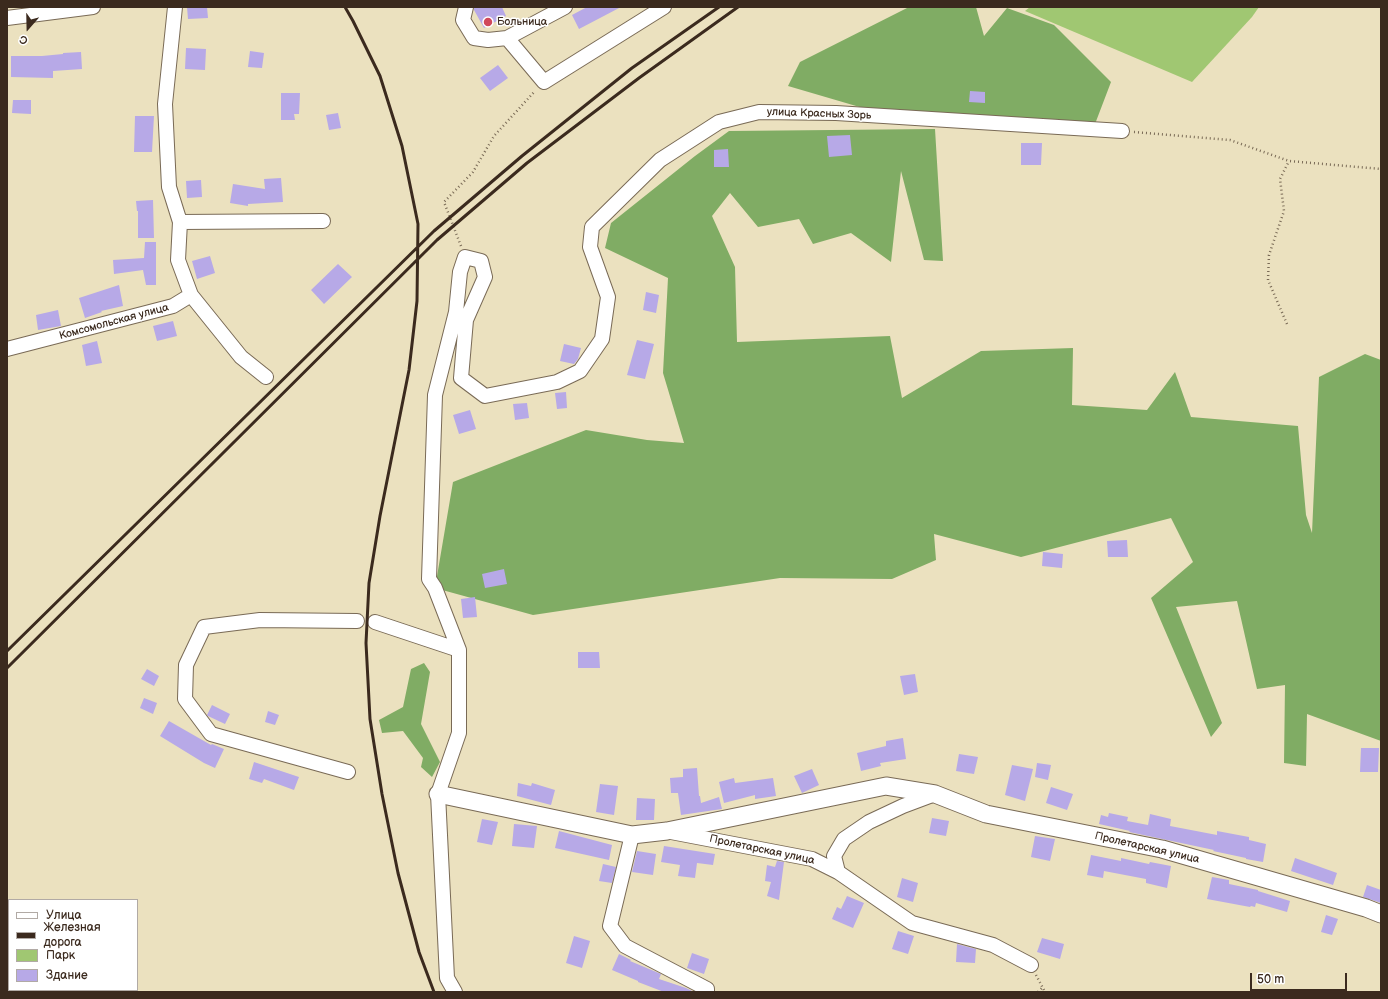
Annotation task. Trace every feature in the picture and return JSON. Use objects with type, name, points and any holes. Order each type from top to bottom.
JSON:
[{"type":"street","points":[[7,18],[93,7]]},
{"type":"street","points":[[175,7],[165,104],[169,187],[180,222],[178,260],[191,295],[241,357],[266,377]]},
{"type":"street","points":[[466,7],[463,20],[474,38],[488,40],[507,38],[565,7]]},
{"type":"street","points":[[507,38],[544,82],[664,7]]},
{"type":"street","name":"улица Красных Зорь","points":[[465,257],[481,261],[485,277],[466,320],[461,378],[485,396],[557,382],[580,371],[602,339],[608,297],[590,247],[592,227],[660,160],[719,122],[759,112],[836,113],[1122,131]]},
{"type":"street","points":[[180,222],[323,221]]},
{"type":"street","points":[[455,992],[447,978],[438,794],[458,733],[458,650],[435,588],[429,579],[435,395],[456,312],[460,272],[465,257]]},
{"type":"street","name":"Комсомольская улица","points":[[7,349],[173,306],[191,295]]},
{"type":"street","points":[[348,772],[211,734],[185,698],[186,665],[204,627],[260,620],[357,621]]},
{"type":"street","points":[[375,622],[458,650]]},
{"type":"street","name":"Пролетарская улица","points":[[438,794],[632,835],[667,831],[886,786],[935,794],[986,814],[1162,849],[1366,908],[1381,914]]},
{"type":"street","points":[[838,872],[834,856],[844,839],[869,822],[903,806],[935,794]]},
{"type":"street","name":"Пролетарская улица","points":[[667,831],[812,859],[838,872],[912,923],[993,945],[1031,965]]},
{"type":"street","points":[[632,835],[610,926],[624,946],[707,989],[707,992]]},
{"type":"path","points":[[465,257],[444,202],[472,172],[494,136],[544,82]]},
{"type":"path","points":[[1122,131],[1230,140],[1289,161],[1381,169]]},
{"type":"path","points":[[1287,324],[1268,280],[1269,255],[1284,210],[1280,179],[1289,161]]},
{"type":"path","points":[[1031,965],[1046,992]]},
{"type":"path","points":[[1038,992],[1043,987]]},
{"type":"path","points":[[1041,992],[1043,987]]},
{"type":"green space","points":[[909,7],[976,7],[984,36],[1007,8],[1054,25],[1111,82],[1095,124],[863,108],[788,86],[800,62]]},
{"type":"green space","points":[[1030,7],[1259,7],[1252,17],[1192,82],[1025,11]]},
{"type":"green space","points":[[935,129],[943,261],[924,260],[901,171],[891,262],[851,233],[813,244],[799,219],[758,227],[730,193],[712,216],[735,267],[737,342],[890,336],[902,398],[981,351],[1073,348],[1072,405],[1147,410],[1175,372],[1191,417],[1298,426],[1306,515],[1312,533],[1319,377],[1365,354],[1381,360],[1381,741],[1307,714],[1306,766],[1284,763],[1285,685],[1257,689],[1237,601],[1176,607],[1222,723],[1211,737],[1151,598],[1193,562],[1171,518],[1021,557],[934,534],[936,560],[892,579],[780,578],[533,615],[435,588],[453,482],[586,430],[647,440],[684,443],[663,373],[668,278],[605,248],[611,223],[729,131]]},
{"type":"green space","points":[[424,663],[430,672],[421,724],[440,762],[432,777],[421,767],[423,758],[403,731],[382,733],[379,720],[403,707],[411,669]]},
{"type":"building","points":[[187,7],[207,7],[208,18],[188,19]]},
{"type":"building","name":"Больница","points":[[474,7],[502,7],[506,16],[484,28],[474,10]]},
{"type":"building","points":[[587,7],[621,7],[579,29],[572,15]]},
{"type":"building","points":[[186,48],[206,49],[205,70],[185,69]]},
{"type":"building","points":[[250,51],[264,53],[262,68],[248,67]]},
{"type":"building","points":[[81,52],[82,69],[53,71],[53,78],[11,77],[11,56],[42,56]]},
{"type":"building","points":[[498,65],[508,78],[490,91],[480,78]]},
{"type":"building","points":[[970,91],[985,92],[985,103],[969,102]]},
{"type":"building","points":[[281,93],[300,93],[299,114],[294,114],[295,120],[281,120]]},
{"type":"building","points":[[13,100],[31,100],[31,114],[12,113]]},
{"type":"building","points":[[338,113],[341,128],[329,130],[326,115]]},
{"type":"building","points":[[135,116],[154,116],[152,152],[134,152]]},
{"type":"building","points":[[850,135],[852,155],[829,157],[827,136]]},
{"type":"building","points":[[1021,143],[1042,143],[1041,165],[1021,165]]},
{"type":"building","points":[[728,149],[729,167],[714,167],[714,150]]},
{"type":"building","points":[[281,178],[283,202],[248,204],[248,206],[230,203],[233,184],[265,189],[264,179]]},
{"type":"building","points":[[201,180],[202,197],[187,198],[186,181]]},
{"type":"building","points":[[153,200],[154,238],[138,238],[138,211],[136,201]]},
{"type":"building","points":[[145,242],[156,242],[156,285],[146,285],[143,270],[114,274],[113,260],[144,258]]},
{"type":"building","points":[[210,256],[215,273],[197,279],[192,261]]},
{"type":"building","points":[[338,264],[352,277],[324,304],[311,290]]},
{"type":"building","points":[[119,285],[123,306],[101,311],[102,312],[85,318],[79,298]]},
{"type":"building","points":[[646,292],[659,295],[656,313],[643,310]]},
{"type":"building","points":[[58,310],[61,326],[38,330],[36,315]]},
{"type":"building","points":[[173,321],[177,336],[157,341],[153,326]]},
{"type":"building","points":[[637,340],[654,344],[645,379],[627,375]]},
{"type":"building","points":[[97,341],[102,363],[86,366],[82,345]]},
{"type":"building","points":[[564,344],[581,348],[578,359],[574,364],[560,361]]},
{"type":"building","points":[[566,392],[567,408],[557,409],[555,393]]},
{"type":"building","points":[[527,403],[529,418],[515,420],[513,404]]},
{"type":"building","points":[[470,410],[476,429],[459,434],[453,415]]},
{"type":"building","points":[[1127,540],[1128,557],[1108,557],[1107,541]]},
{"type":"building","points":[[1043,552],[1063,554],[1062,568],[1042,566]]},
{"type":"building","points":[[504,569],[507,584],[485,588],[482,574]]},
{"type":"building","points":[[475,597],[477,617],[463,618],[461,599]]},
{"type":"building","points":[[578,652],[599,652],[600,668],[578,668]]},
{"type":"building","points":[[147,669],[159,676],[154,686],[141,679]]},
{"type":"building","points":[[915,674],[918,692],[904,695],[900,676]]},
{"type":"building","points":[[144,698],[157,703],[153,714],[140,708]]},
{"type":"building","points":[[212,705],[230,714],[225,724],[207,715]]},
{"type":"building","points":[[268,711],[279,715],[275,725],[265,722]]},
{"type":"building","points":[[169,721],[211,745],[212,744],[224,749],[215,768],[204,763],[160,736]]},
{"type":"building","points":[[903,738],[906,759],[880,763],[881,766],[861,771],[857,753],[886,746],[886,741]]},
{"type":"building","points":[[1361,748],[1379,748],[1378,772],[1360,772]]},
{"type":"building","points":[[959,754],[978,757],[974,774],[956,771]]},
{"type":"building","points":[[254,762],[299,777],[294,790],[264,779],[262,783],[249,779]]},
{"type":"building","points":[[1037,763],[1051,765],[1048,780],[1035,777]]},
{"type":"building","points":[[1012,765],[1033,769],[1025,801],[1005,795]]},
{"type":"building","points":[[697,768],[701,803],[719,797],[722,809],[681,815],[678,793],[671,793],[670,778],[683,777],[683,769]]},
{"type":"building","points":[[812,769],[819,785],[802,793],[794,776]]},
{"type":"building","points":[[734,778],[735,783],[773,778],[776,796],[755,799],[755,795],[724,803],[719,782]]},
{"type":"building","points":[[518,783],[531,786],[532,783],[555,790],[551,805],[517,796]]},
{"type":"building","points":[[600,784],[618,786],[614,815],[596,812]]},
{"type":"building","points":[[1051,787],[1073,794],[1067,810],[1046,803]]},
{"type":"building","points":[[637,798],[655,799],[654,820],[636,820]]},
{"type":"building","points":[[1109,813],[1128,817],[1127,821],[1148,825],[1150,814],[1171,819],[1170,826],[1217,835],[1217,831],[1249,837],[1249,840],[1266,844],[1263,862],[1099,824],[1101,815],[1108,817]]},
{"type":"building","points":[[932,818],[949,821],[946,836],[929,833]]},
{"type":"building","points":[[482,819],[498,822],[492,845],[477,842]]},
{"type":"building","points":[[514,824],[537,826],[534,848],[512,846]]},
{"type":"building","points":[[559,831],[612,845],[609,860],[555,848]]},
{"type":"building","points":[[1035,836],[1055,839],[1050,861],[1031,857]]},
{"type":"building","points":[[664,846],[715,854],[713,865],[697,863],[695,878],[678,876],[680,865],[661,862]]},
{"type":"building","points":[[637,851],[656,854],[653,875],[632,872]]},
{"type":"building","points":[[1091,855],[1121,861],[1121,858],[1149,864],[1150,862],[1171,866],[1167,888],[1146,883],[1146,879],[1104,871],[1103,878],[1087,875]]},
{"type":"building","points":[[1295,858],[1337,873],[1333,885],[1291,871]]},
{"type":"building","points":[[777,861],[784,862],[779,900],[767,896],[771,882],[765,881],[767,865],[775,867]]},
{"type":"building","points":[[603,864],[616,867],[612,883],[599,881]]},
{"type":"building","points":[[1212,877],[1229,880],[1229,884],[1258,890],[1290,901],[1287,912],[1256,903],[1255,907],[1250,907],[1207,899]]},
{"type":"building","points":[[902,878],[918,883],[913,902],[897,897]]},
{"type":"building","points":[[1367,885],[1381,890],[1381,903],[1363,897]]},
{"type":"building","points":[[847,896],[864,903],[853,928],[832,919],[837,907],[841,909]]},
{"type":"building","points":[[1326,915],[1338,919],[1332,935],[1321,932]]},
{"type":"building","points":[[898,931],[914,936],[908,954],[892,949]]},
{"type":"building","points":[[574,936],[590,941],[582,968],[566,963]]},
{"type":"building","points":[[1042,938],[1064,944],[1060,959],[1037,952]]},
{"type":"building","points":[[957,944],[976,949],[975,963],[956,962]]},
{"type":"building","points":[[692,953],[709,959],[704,974],[687,968]]},
{"type":"building","points":[[619,954],[631,960],[630,961],[661,974],[659,979],[686,988],[692,992],[664,992],[612,970]]},
{"type":"railway","points":[[345,7],[380,76],[402,146],[418,224],[417,301],[409,370],[380,516],[369,583],[366,643],[370,719],[382,794],[398,873],[419,952],[434,992]]},
{"type":"railway","points":[[7,651],[434,231],[522,156],[632,68],[719,7]]},
{"type":"railway","points":[[7,668],[437,240],[527,163],[639,78],[738,7]]},
{"type":"place","name":"Больница","points":[[488,22]]}]
